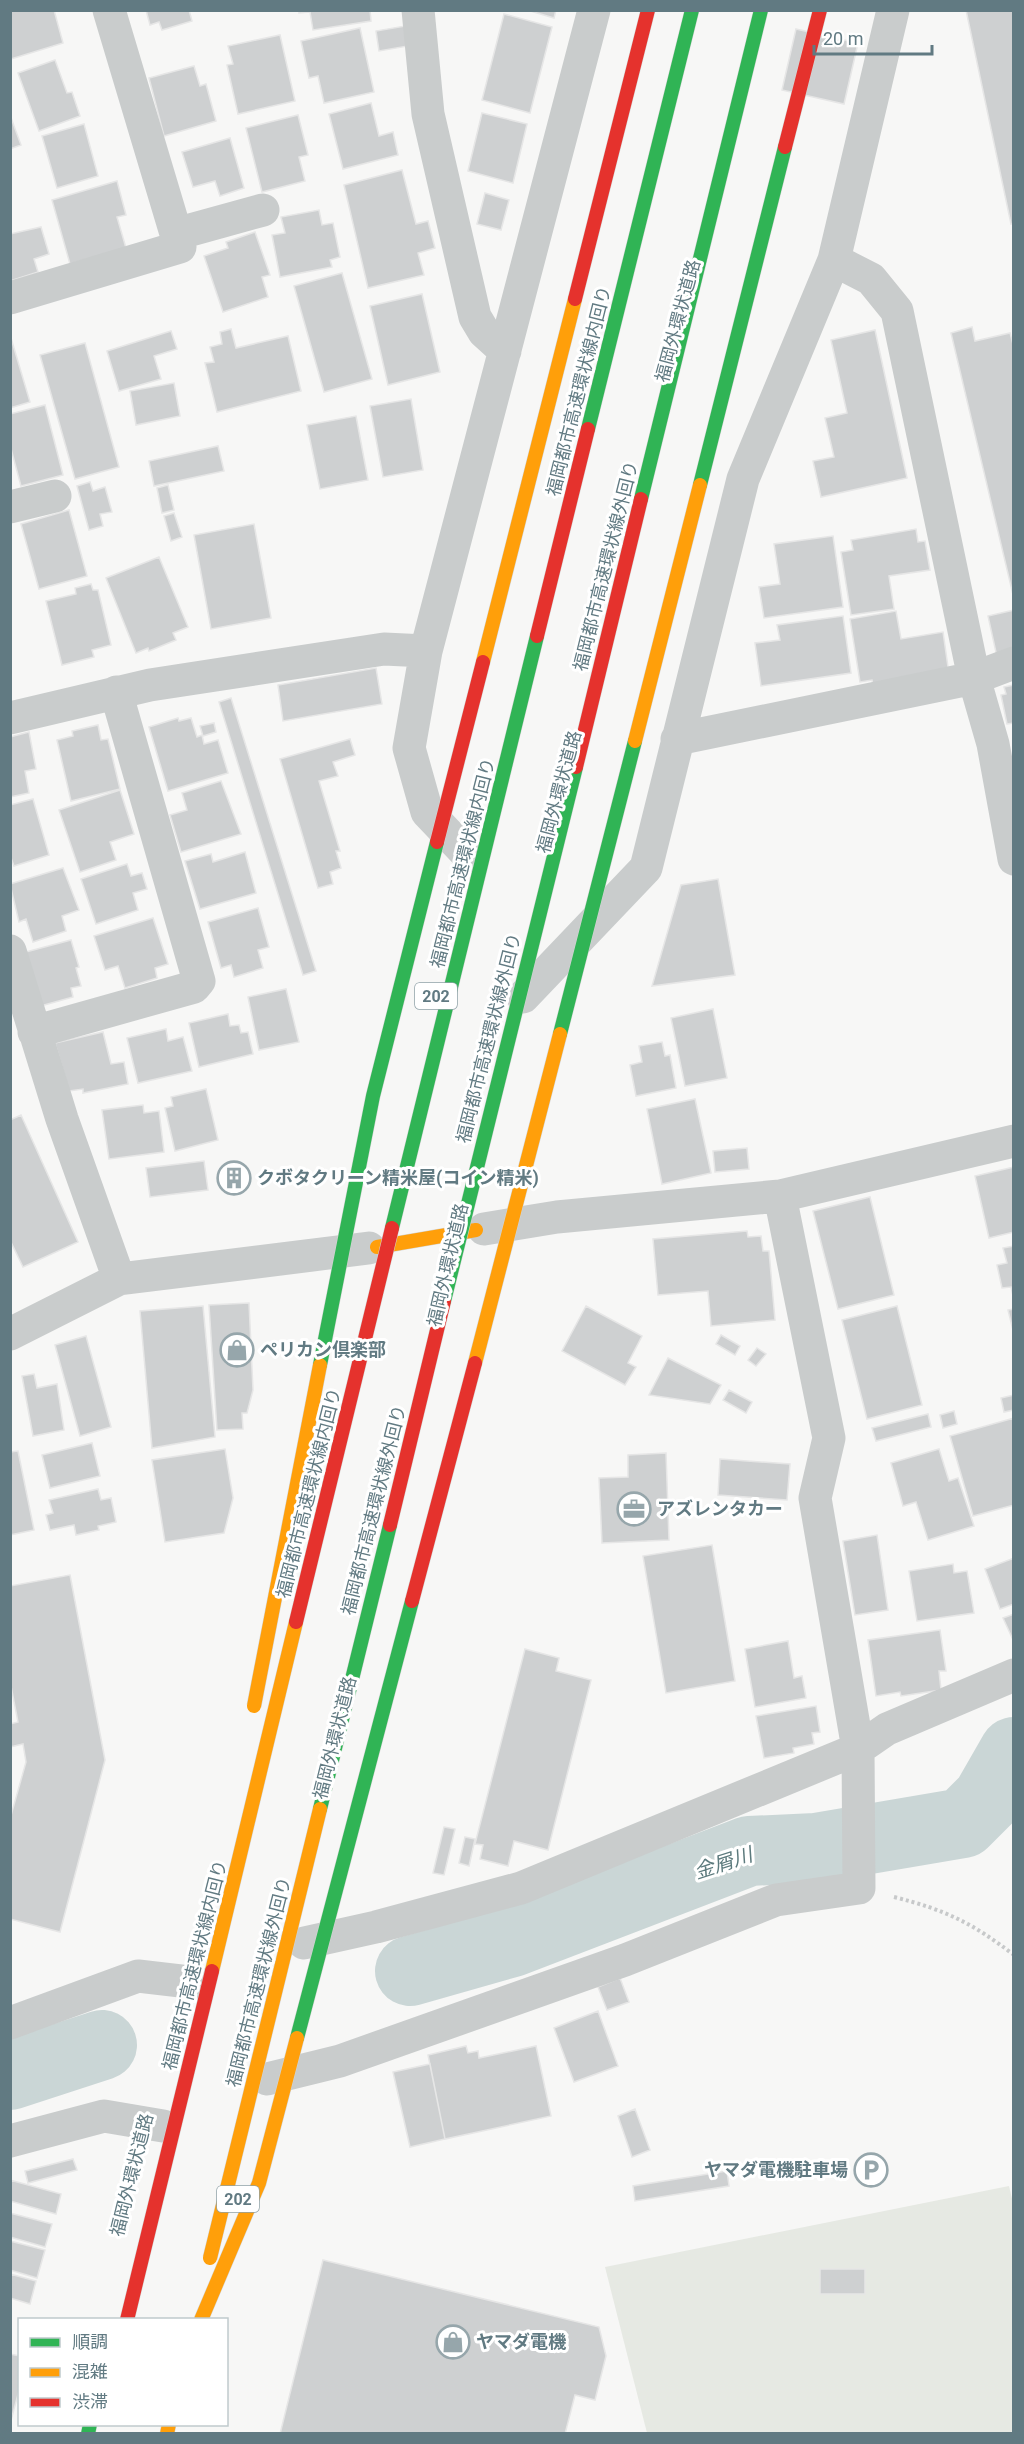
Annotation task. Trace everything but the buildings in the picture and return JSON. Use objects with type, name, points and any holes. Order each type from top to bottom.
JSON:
[{"type":"main road","points":[[253,1715],[373,1096],[648,10]]},
{"type":"main road","points":[[672,32],[677,10]]},
{"type":"main road","name":"福岡都市高速環状線内回り","points":[[127,2318],[692,10]]},
{"type":"main road","name":"福岡都市高速環状線外回り","points":[[195,2318],[761,10]]},
{"type":"main road","name":"福岡外環状道路","points":[[390,1586],[476,1230],[523,997],[745,136],[774,10]]},
{"type":"main road","points":[[201,2318],[259,2183],[540,1114],[820,10]]},
{"type":"main road","name":"福岡外環状道路","points":[[115,2318],[624,222]]},
{"type":"main road","points":[[377,1247],[476,1230]]},
{"type":"main road","points":[[166,2158],[225,1855]]},
{"type":"main road","name":"202","points":[[210,2318],[285,2011]]},
{"type":"street","points":[[10,298],[180,247],[109,10]]},
{"type":"street","points":[[418,10],[428,114],[475,316],[484,332],[505,351]]},
{"type":"street","points":[[469,855],[427,813],[409,748],[426,651],[594,10]]},
{"type":"street","points":[[523,997],[646,868],[743,478],[834,260],[893,10]]},
{"type":"street","points":[[176,234],[263,210]]},
{"type":"street","points":[[834,260],[871,279],[897,312],[974,678],[1003,742],[1014,859]]},
{"type":"street","points":[[10,507],[56,496]]},
{"type":"street","points":[[10,718],[150,685],[384,649],[426,651]]},
{"type":"street","points":[[677,739],[974,678],[1014,663]]},
{"type":"street","points":[[34,1032],[194,987],[199,981],[117,692]]},
{"type":"street","points":[[10,951],[34,1032],[119,1279]]},
{"type":"street","points":[[476,1230],[557,1217],[780,1196],[1014,1141]]},
{"type":"street","points":[[267,2079],[340,2061],[625,1959],[776,1900],[859,1888],[858,1749],[815,1498],[829,1438],[780,1196]]},
{"type":"street","points":[[10,1334],[119,1279],[377,1247]]},
{"type":"street","points":[[304,1943],[376,1927],[521,1888],[858,1749],[887,1729],[1014,1675]]},
{"type":"street","points":[[10,2023],[138,1976],[198,1983]]},
{"type":"street","points":[[10,2141],[104,2116],[163,2126]]},
{"type":"path","points":[[859,1888],[937,1908],[979,1928],[1014,1955]]},
{"type":"shaded area","points":[[1009,2186],[1014,2207],[1013,2433],[647,2433],[605,2267]]},
{"type":"waterway","name":"金屑川","points":[[410,1971],[512,1942],[749,1851],[816,1848],[963,1823],[987,1799],[1014,1752]]},
{"type":"waterway","name":"金屑川","points":[[10,2075],[102,2045]]},
{"type":"traffic: fast","points":[[588,429],[692,10]]},
{"type":"traffic: fast","points":[[641,499],[761,10]]},
{"type":"traffic: fast","points":[[700,485],[785,147]]},
{"type":"traffic: fast","points":[[392,1228],[537,636]]},
{"type":"traffic: fast","points":[[560,1034],[635,741]]},
{"type":"traffic: fast","points":[[444,1301],[576,767]]},
{"type":"traffic: fast","points":[[320,1365],[373,1096],[437,842]]},
{"type":"traffic: fast","points":[[320,1809],[390,1525]]},
{"type":"traffic: fast","points":[[297,2038],[412,1601]]},
{"type":"traffic: fast","points":[[88,2434],[90,2426]]},
{"type":"traffic: slow","points":[[483,662],[575,299]]},
{"type":"traffic: slow","points":[[635,741],[700,485]]},
{"type":"traffic: slow","points":[[475,1363],[560,1034]]},
{"type":"traffic: slow","points":[[377,1247],[476,1230]]},
{"type":"traffic: slow","points":[[254,1706],[320,1365]]},
{"type":"traffic: slow","points":[[212,1971],[296,1622]]},
{"type":"traffic: slow","points":[[210,2258],[320,1809]]},
{"type":"traffic: slow","points":[[202,2318],[259,2183],[297,2038]]},
{"type":"traffic: slow","points":[[167,2434],[169,2426]]},
{"type":"traffic: jam","points":[[575,299],[648,10]]},
{"type":"traffic: jam","points":[[785,147],[820,10]]},
{"type":"traffic: jam","points":[[537,636],[588,429]]},
{"type":"traffic: jam","points":[[576,767],[641,499]]},
{"type":"traffic: jam","points":[[437,842],[483,662]]},
{"type":"traffic: jam","points":[[296,1622],[392,1228]]},
{"type":"traffic: jam","points":[[390,1525],[444,1301]]},
{"type":"traffic: jam","points":[[412,1601],[475,1363]]},
{"type":"traffic: jam","points":[[127,2318],[212,1971]]},
{"type":"place","name":"クボタクリーン精米屋(コイン精米)","points":[[234,1178]]},
{"type":"place","name":"ペリカン倶楽部","points":[[237,1350]]},
{"type":"place","name":"アズレンタカー","points":[[634,1509]]},
{"type":"place","name":"ヤマダ電機駐車場","points":[[871,2170]]},
{"type":"place","name":"ヤマダ電機","points":[[453,2342]]}]
